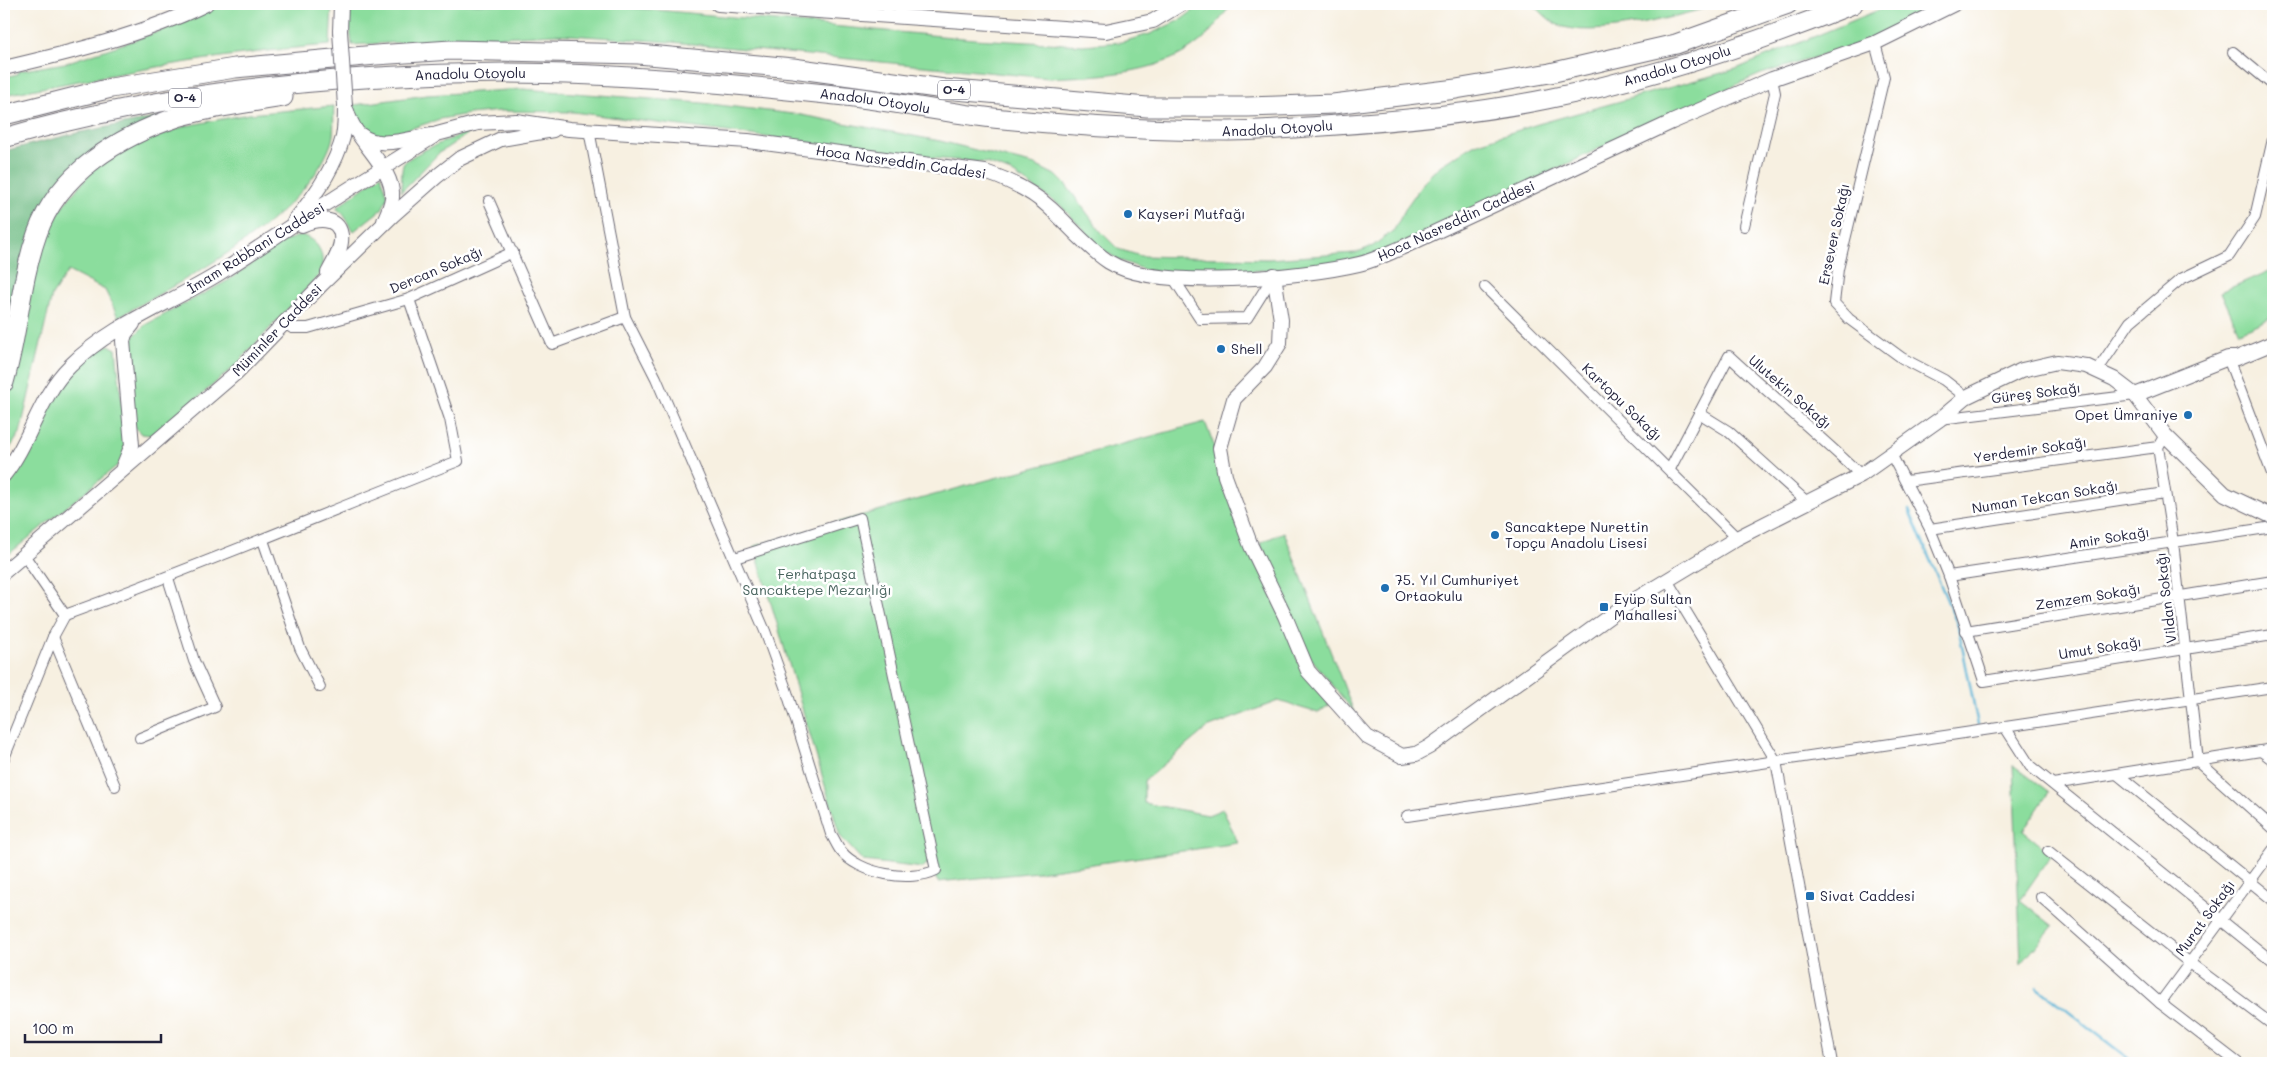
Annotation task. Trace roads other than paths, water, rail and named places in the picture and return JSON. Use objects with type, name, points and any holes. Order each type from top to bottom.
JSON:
[{"type":"highway","name":"Anadolu Otoyolu","points":[[4,116],[111,88],[235,68],[376,55],[461,50],[638,54],[793,68],[944,89],[1147,107],[1247,107],[1333,104],[1456,89],[1550,73],[1676,44],[1788,4]]},
{"type":"highway","name":"Anadolu Otoyolu","points":[[4,138],[51,124],[185,98],[370,78],[509,73],[628,78],[851,97],[1005,120],[1143,129],[1231,131],[1370,122],[1456,113],[1546,99],[1653,74],[1795,27],[1853,4]]},
{"type":"highway","points":[[4,382],[13,350],[26,276],[37,233],[48,210],[64,187],[87,165],[112,146],[179,117],[370,78]]},
{"type":"highway","points":[[4,107],[111,88]]},
{"type":"main road","points":[[4,67],[40,60],[136,32],[182,16],[206,4]]},
{"type":"main road","points":[[287,230],[327,176],[337,157],[344,135],[345,106],[340,32],[342,4]]},
{"type":"main road","points":[[718,4],[1106,31],[1153,22],[1181,4]]},
{"type":"main road","name":"Hoca Nasreddin Caddesi","points":[[569,128],[748,141],[985,172],[1008,180],[1049,207],[1090,248],[1110,263],[1136,272],[1174,279],[1193,280],[1321,272],[1361,264],[1401,248],[1556,175],[1772,79],[1875,43],[1954,4]]},
{"type":"main road","points":[[345,106],[353,127],[382,168],[391,188],[392,197],[382,226]]},
{"type":"main road","name":"İmam Rabbani Caddesi","points":[[4,475],[19,452],[57,381],[69,367],[95,345],[142,316],[218,274],[437,134],[478,123],[498,120],[531,122],[569,128]]},
{"type":"main road","points":[[353,127],[366,139],[376,142],[437,134]]},
{"type":"main road","name":"Müminler Caddesi","points":[[4,572],[237,372],[322,284],[436,177],[459,159],[478,148],[501,139],[569,128]]},
{"type":"main road","points":[[287,230],[318,219],[326,220],[337,227],[341,235],[338,254],[322,284]]},
{"type":"main road","points":[[1274,275],[1281,320],[1280,343],[1265,367],[1234,399],[1220,448],[1223,467],[1251,546],[1285,616],[1308,671],[1367,736],[1398,755],[1406,756],[1422,751],[1614,613],[1738,538],[1861,475],[1940,419],[1966,397],[2022,370],[2057,362],[2086,366],[2114,379],[2135,395],[2161,441],[2225,494],[2273,517]]},
{"type":"main road","points":[[120,471],[130,454],[132,433],[123,341],[125,334],[142,316]]},
{"type":"main road","points":[[2228,358],[2234,349],[2273,333]]},
{"type":"main road","points":[[95,345],[108,339],[114,340],[125,351]]},
{"type":"main road","points":[[2135,395],[2228,358],[2236,358],[2273,343]]},
{"type":"main road","points":[[132,433],[134,438],[142,444],[149,444],[160,439]]},
{"type":"street","name":"Ersever Sokağı","points":[[1875,43],[1884,77],[1838,269],[1834,303],[1849,319],[1902,358],[1944,380],[1966,397]]},
{"type":"street","points":[[2233,52],[2273,85]]},
{"type":"street","points":[[1744,226],[1775,93],[1772,79]]},
{"type":"street","points":[[589,130],[625,318],[656,378],[765,630],[787,692],[828,825],[842,852],[857,864],[879,873],[905,877],[926,875],[936,870],[860,518],[735,558]]},
{"type":"street","points":[[2097,371],[2130,322],[2181,279],[2229,256],[2255,217],[2273,139]]},
{"type":"street","points":[[489,200],[552,344],[625,318]]},
{"type":"street","name":"Dercan Sokağı","points":[[284,322],[292,328],[308,328],[408,300],[512,252]]},
{"type":"street","points":[[1174,279],[1200,319],[1247,318],[1274,275]]},
{"type":"street","name":"Kartopu Sokağı","points":[[1485,287],[1738,538]]},
{"type":"street","points":[[4,758],[53,637],[65,615],[168,578],[344,505],[458,462],[450,419],[408,300]]},
{"type":"street","name":"Ulutekin Sokağı","points":[[1670,470],[1728,356],[1767,392],[1817,433],[1861,475]]},
{"type":"street","points":[[2228,358],[2273,476]]},
{"type":"street","name":"Güreş Sokağı","points":[[1940,419],[2135,395]]},
{"type":"street","points":[[1699,413],[1728,432],[1808,503]]},
{"type":"street","name":"Yerdemir Sokağı","points":[[1906,481],[2161,441]]},
{"type":"street","name":"Vildan Sokağı","points":[[2161,441],[2165,493],[2180,596],[2198,761]]},
{"type":"street","points":[[1891,454],[1930,529],[1949,576],[1966,631]]},
{"type":"street","name":"Numan Tekcan Sokağı","points":[[1930,529],[2165,493]]},
{"type":"street","name":"Amir Sokağı","points":[[1949,576],[2273,527]]},
{"type":"street","points":[[263,540],[300,648],[320,687]]},
{"type":"street","points":[[24,554],[65,615]]},
{"type":"street","points":[[140,738],[215,707],[194,661],[168,578]]},
{"type":"street","points":[[1667,580],[1776,761],[1832,1063]]},
{"type":"street","name":"Zemzem Sokağı","points":[[1966,631],[2273,581]]},
{"type":"street","name":"Umut Sokağı","points":[[1966,631],[1984,681],[2273,635]]},
{"type":"street","points":[[53,637],[115,786]]},
{"type":"street","points":[[1407,816],[2273,687]]},
{"type":"street","points":[[2005,727],[2030,766],[2273,962]]},
{"type":"street","points":[[2053,784],[2273,749]]},
{"type":"street","points":[[2261,751],[2273,760]]},
{"type":"street","points":[[2198,761],[2273,828]]},
{"type":"street","points":[[2117,774],[2273,900]]},
{"type":"street","name":"Murat Sokağı","points":[[2160,1004],[2223,921],[2249,881],[2273,850]]},
{"type":"street","points":[[2048,851],[2190,963],[2273,1025]]},
{"type":"street","points":[[2041,897],[2160,1004],[2238,1063]]},
{"type":"waterway","points":[[1909,510],[1958,626],[1978,725]]},
{"type":"waterway","points":[[2037,987],[2134,1063]]},
{"type":"place","name":"Kayseri Mutfağı","points":[[1128,214]]},
{"type":"place","name":"Shell","points":[[1221,349]]},
{"type":"place","name":"Opet Ümraniye","points":[[2188,415]]},
{"type":"place","name":"Sancaktepe Nurettin Topçu Anadolu Lisesi","points":[[1495,535]]},
{"type":"place","name":"75. Yıl Cumhuriyet Ortaokulu","points":[[1385,588]]},
{"type":"place","name":"Eyüp Sultan Mahallesi","points":[[1604,607]]},
{"type":"place","name":"Sivat Caddesi","points":[[1810,896]]},
{"type":"park label","name":"Ferhatpaşa Sancaktepe Mezarlığı","points":[[817,582]]}]
